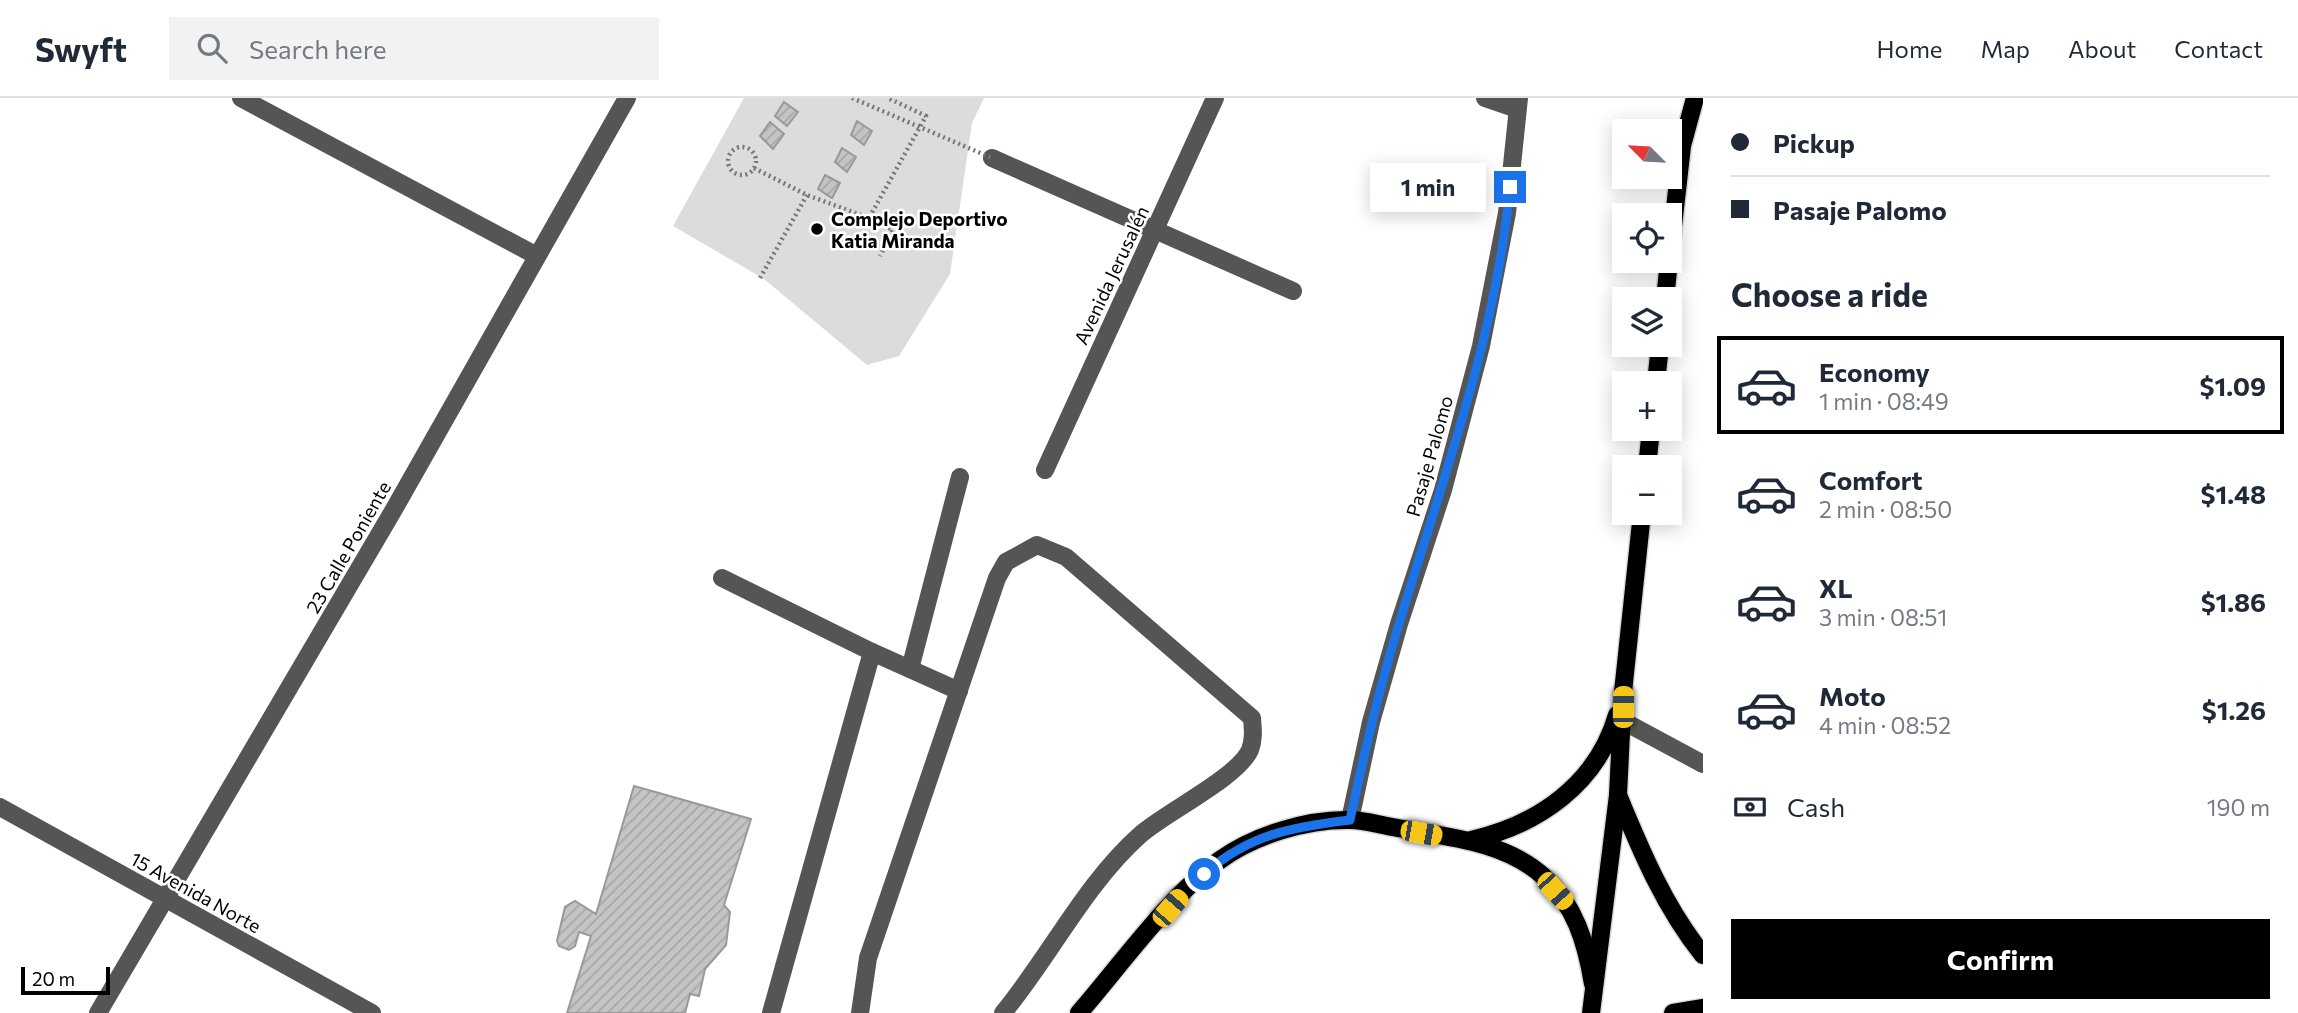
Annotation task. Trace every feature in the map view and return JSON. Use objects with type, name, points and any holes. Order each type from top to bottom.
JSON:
[{"type":"main road","points":[[1676,203],[1682,146],[1695,98]]},
{"type":"main road","points":[[1591,1013],[1618,795],[1623,692],[1641,525]]},
{"type":"main road","points":[[1468,841],[1505,832],[1539,816],[1570,792],[1595,763],[1613,729],[1623,692]]},
{"type":"main road","points":[[1618,795],[1640,849],[1667,902],[1703,955]]},
{"type":"main road","points":[[1079,1013],[1188,887],[1220,860],[1286,828],[1350,820],[1468,841],[1507,853],[1542,875],[1569,906],[1586,943],[1593,984]]},
{"type":"main road","points":[[1673,1013],[1703,1007]]},
{"type":"street","points":[[242,98],[537,256]]},
{"type":"street","name":"23 Calle Poniente","points":[[98,1013],[167,900],[628,98]]},
{"type":"street","name":"Avenida Jerusalén","points":[[1045,470],[1215,98]]},
{"type":"street","points":[[1485,98],[1518,104]]},
{"type":"street","name":"Pasaje Palomo","points":[[1350,820],[1371,722],[1399,624],[1443,490],[1481,346],[1507,213],[1518,104]]},
{"type":"street","points":[[992,158],[1293,291]]},
{"type":"street","points":[[909,669],[960,477]]},
{"type":"street","points":[[860,1013],[868,958],[997,578],[1006,562],[1037,545],[1066,557],[1252,718],[1254,736],[1249,752],[1230,772],[1141,834],[1107,871],[1003,1013]]},
{"type":"street","points":[[722,578],[872,652],[959,691]]},
{"type":"street","points":[[771,1013],[872,652]]},
{"type":"street","points":[[1623,721],[1703,765]]},
{"type":"street","name":"15 Avenida Norte","points":[[0,807],[372,1013]]},
{"type":"path","points":[[852,98],[992,158]]},
{"type":"path","points":[[869,218],[926,116],[888,98]]},
{"type":"path","points":[[739,147],[748,148],[756,159],[754,168],[748,174],[739,174],[729,165],[729,156],[739,147]]},
{"type":"path","points":[[754,168],[807,195],[893,230],[880,256]]},
{"type":"path","points":[[760,278],[807,195]]},
{"type":"shaded area","name":"Complejo Deportivo Katia Miranda","points":[[744,98],[984,98],[972,123],[950,274],[899,356],[867,365],[764,279],[673,226]]},
{"type":"building","points":[[784,102],[798,112],[787,126],[775,116]]},
{"type":"building","points":[[857,121],[872,131],[864,145],[851,135]]},
{"type":"building","points":[[770,122],[784,134],[773,149],[760,136]]},
{"type":"building","points":[[842,148],[856,157],[847,172],[835,162]]},
{"type":"building","points":[[825,175],[840,183],[832,198],[818,189]]},
{"type":"building","points":[[634,786],[751,819],[724,905],[730,912],[726,945],[705,969],[699,996],[690,994],[685,1013],[567,1013],[591,936],[579,932],[575,946],[569,950],[559,946],[557,941],[565,907],[575,901],[596,914]]},
{"type":"place","name":"Complejo Deportivo Katia Miranda","points":[[817,229]]},
{"type":"route","points":[[1204,874],[1220,860],[1248,844],[1286,828],[1350,820],[1371,722],[1399,624],[1443,490],[1481,346],[1510,187]]}]
